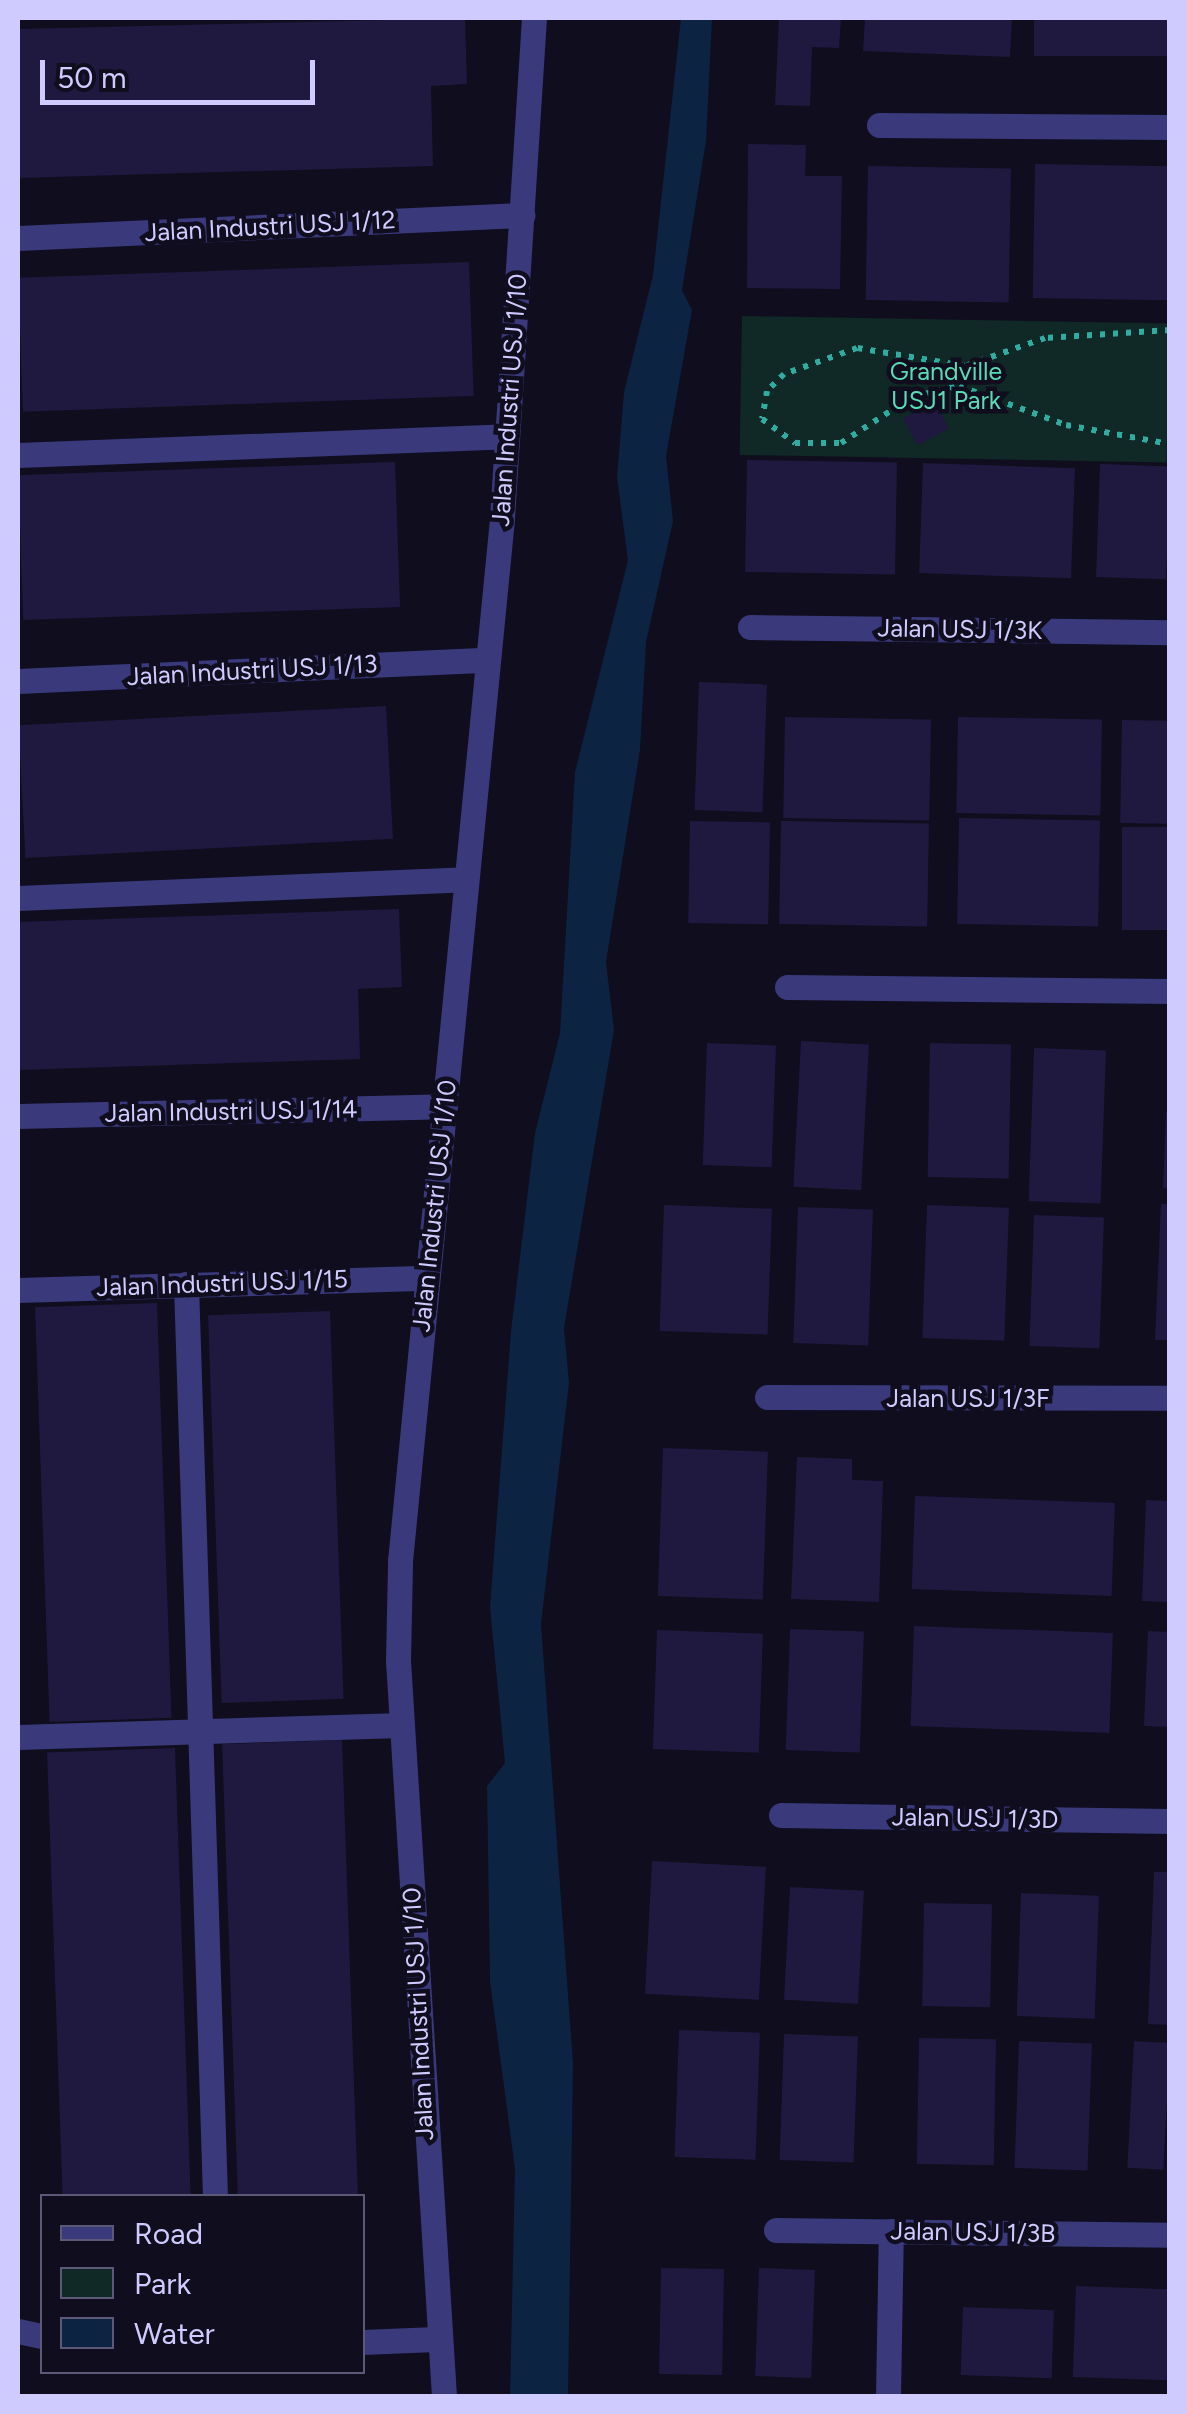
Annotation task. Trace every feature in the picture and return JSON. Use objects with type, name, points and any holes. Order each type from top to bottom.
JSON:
[{"type":"street","name":"Jalan Industri USJ 1/10","points":[[444,2396],[436,2340],[402,1725],[400,1561],[507,436],[534,18]]},
{"type":"street","points":[[879,125],[1170,127]]},
{"type":"street","name":"Jalan Industri USJ 1/12","points":[[18,238],[522,215]]},
{"type":"street","points":[[18,455],[507,436]]},
{"type":"street","name":"Jalan USJ 1/3K","points":[[750,626],[1170,632]]},
{"type":"street","name":"Jalan Industri USJ 1/13","points":[[18,681],[487,660]]},
{"type":"street","points":[[18,898],[466,879]]},
{"type":"street","points":[[788,988],[1170,991]]},
{"type":"street","name":"Jalan Industri USJ 1/14","points":[[18,1116],[445,1106]]},
{"type":"street","name":"Jalan Industri USJ 1/15","points":[[18,1290],[427,1278]]},
{"type":"street","points":[[186,1284],[215,2194]]},
{"type":"street","name":"Jalan USJ 1/3F","points":[[768,1397],[1170,1398]]},
{"type":"street","points":[[18,1737],[402,1725]]},
{"type":"street","name":"Jalan USJ 1/3D","points":[[782,1815],[1170,1821]]},
{"type":"street","name":"Jalan USJ 1/3B","points":[[776,2230],[1170,2236]]},
{"type":"street","points":[[888,2396],[891,2231]]},
{"type":"street","points":[[365,2342],[436,2340]]},
{"type":"path","points":[[1170,330],[1045,338],[965,366],[857,348],[784,374],[767,391],[762,419],[795,443],[841,443],[912,397],[959,386],[1066,424],[1170,444]]},
{"type":"green space","name":"Grandville USJ1 Park","points":[[742,316],[1169,323],[1167,462],[740,455]]},
{"type":"water","points":[[681,18],[712,18],[706,141],[682,290],[692,310],[666,456],[673,521],[646,642],[640,750],[606,962],[614,1030],[564,1328],[569,1383],[541,1624],[573,2063],[568,2396],[510,2396],[515,2169],[490,1981],[487,1786],[505,1763],[490,1607],[511,1331],[535,1133],[560,1033],[575,772],[628,560],[617,477],[624,392],[653,275]]},
{"type":"building","points":[[465,18],[467,84],[431,86],[433,166],[18,178],[18,29]]},
{"type":"building","points":[[779,18],[841,18],[839,48],[812,47],[810,106],[775,105]]},
{"type":"building","points":[[865,18],[1012,18],[1010,57],[863,51]]},
{"type":"building","points":[[1034,18],[1170,18],[1170,56],[1034,56]]},
{"type":"building","points":[[748,144],[806,145],[805,176],[842,176],[840,289],[747,288]]},
{"type":"building","points":[[1035,164],[1170,166],[1168,300],[1033,298]]},
{"type":"building","points":[[868,166],[1011,168],[1009,302],[866,300]]},
{"type":"building","points":[[469,262],[474,396],[23,412],[18,278]]},
{"type":"building","points":[[934,401],[949,428],[918,446],[903,418]]},
{"type":"building","points":[[747,460],[897,463],[895,575],[745,572]]},
{"type":"building","points":[[395,462],[400,607],[23,620],[18,475]]},
{"type":"building","points":[[923,463],[1075,468],[1071,578],[919,573]]},
{"type":"building","points":[[1100,464],[1170,466],[1166,579],[1096,577]]},
{"type":"building","points":[[699,682],[767,684],[762,812],[695,810]]},
{"type":"building","points":[[386,706],[393,839],[25,858],[19,725]]},
{"type":"building","points":[[785,717],[931,720],[929,821],[783,818]]},
{"type":"building","points":[[958,717],[1102,720],[1100,815],[956,813]]},
{"type":"building","points":[[1122,720],[1170,721],[1168,824],[1120,823]]},
{"type":"building","points":[[959,818],[1100,820],[1098,926],[957,924]]},
{"type":"building","points":[[690,821],[770,822],[768,924],[688,923]]},
{"type":"building","points":[[781,821],[929,824],[927,927],[779,924]]},
{"type":"building","points":[[1122,827],[1170,827],[1170,930],[1122,930]]},
{"type":"building","points":[[399,909],[402,987],[358,989],[360,1059],[18,1070],[18,922]]},
{"type":"building","points":[[801,1041],[869,1045],[861,1190],[793,1187]]},
{"type":"building","points":[[707,1043],[776,1045],[772,1167],[703,1165]]},
{"type":"building","points":[[930,1043],[1011,1044],[1009,1178],[928,1177]]},
{"type":"building","points":[[1034,1048],[1106,1051],[1101,1203],[1029,1201]]},
{"type":"building","points":[[1166,1112],[1170,1112],[1170,1189],[1163,1188]]},
{"type":"building","points":[[1161,1204],[1170,1204],[1170,1340],[1155,1340]]},
{"type":"building","points":[[664,1205],[772,1209],[768,1335],[660,1331]]},
{"type":"building","points":[[927,1205],[1009,1208],[1004,1341],[922,1338]]},
{"type":"building","points":[[798,1207],[873,1210],[868,1346],[793,1343]]},
{"type":"building","points":[[1034,1215],[1104,1217],[1099,1348],[1029,1346]]},
{"type":"building","points":[[157,1303],[171,1718],[50,1722],[35,1307]]},
{"type":"building","points":[[330,1311],[344,1699],[222,1703],[208,1315]]},
{"type":"building","points":[[663,1448],[768,1452],[763,1600],[658,1596]]},
{"type":"building","points":[[797,1457],[852,1459],[852,1480],[883,1481],[879,1602],[791,1599]]},
{"type":"building","points":[[915,1496],[1115,1503],[1112,1596],[912,1589]]},
{"type":"building","points":[[1146,1500],[1170,1501],[1170,1602],[1142,1601]]},
{"type":"building","points":[[914,1626],[1113,1633],[1109,1733],[911,1726]]},
{"type":"building","points":[[790,1629],[864,1632],[860,1753],[786,1750]]},
{"type":"building","points":[[657,1630],[763,1634],[759,1753],[653,1749]]},
{"type":"building","points":[[1148,1631],[1170,1632],[1170,1727],[1144,1726]]},
{"type":"building","points":[[342,1740],[358,2194],[238,2194],[222,1744]]},
{"type":"building","points":[[175,1748],[191,2194],[62,2194],[47,1752]]},
{"type":"building","points":[[652,1861],[766,1867],[759,2000],[645,1994]]},
{"type":"building","points":[[1154,1872],[1170,1872],[1170,2025],[1148,2024]]},
{"type":"building","points":[[790,1887],[864,1891],[858,2004],[784,2000]]},
{"type":"building","points":[[1021,1893],[1099,1896],[1095,2019],[1017,2016]]},
{"type":"building","points":[[924,1903],[992,1904],[990,2007],[922,2006]]},
{"type":"building","points":[[679,2030],[760,2033],[756,2160],[675,2157]]},
{"type":"building","points":[[784,2034],[858,2037],[854,2163],[780,2160]]},
{"type":"building","points":[[919,2038],[996,2039],[994,2165],[917,2164]]},
{"type":"building","points":[[1019,2041],[1092,2044],[1088,2170],[1015,2168]]},
{"type":"building","points":[[1134,2041],[1170,2043],[1163,2170],[1127,2168]]},
{"type":"building","points":[[661,2268],[724,2269],[722,2375],[659,2374]]},
{"type":"building","points":[[759,2268],[815,2270],[811,2378],[755,2376]]},
{"type":"building","points":[[1076,2286],[1170,2289],[1167,2380],[1073,2377]]},
{"type":"building","points":[[963,2307],[1054,2310],[1052,2378],[961,2375]]}]
